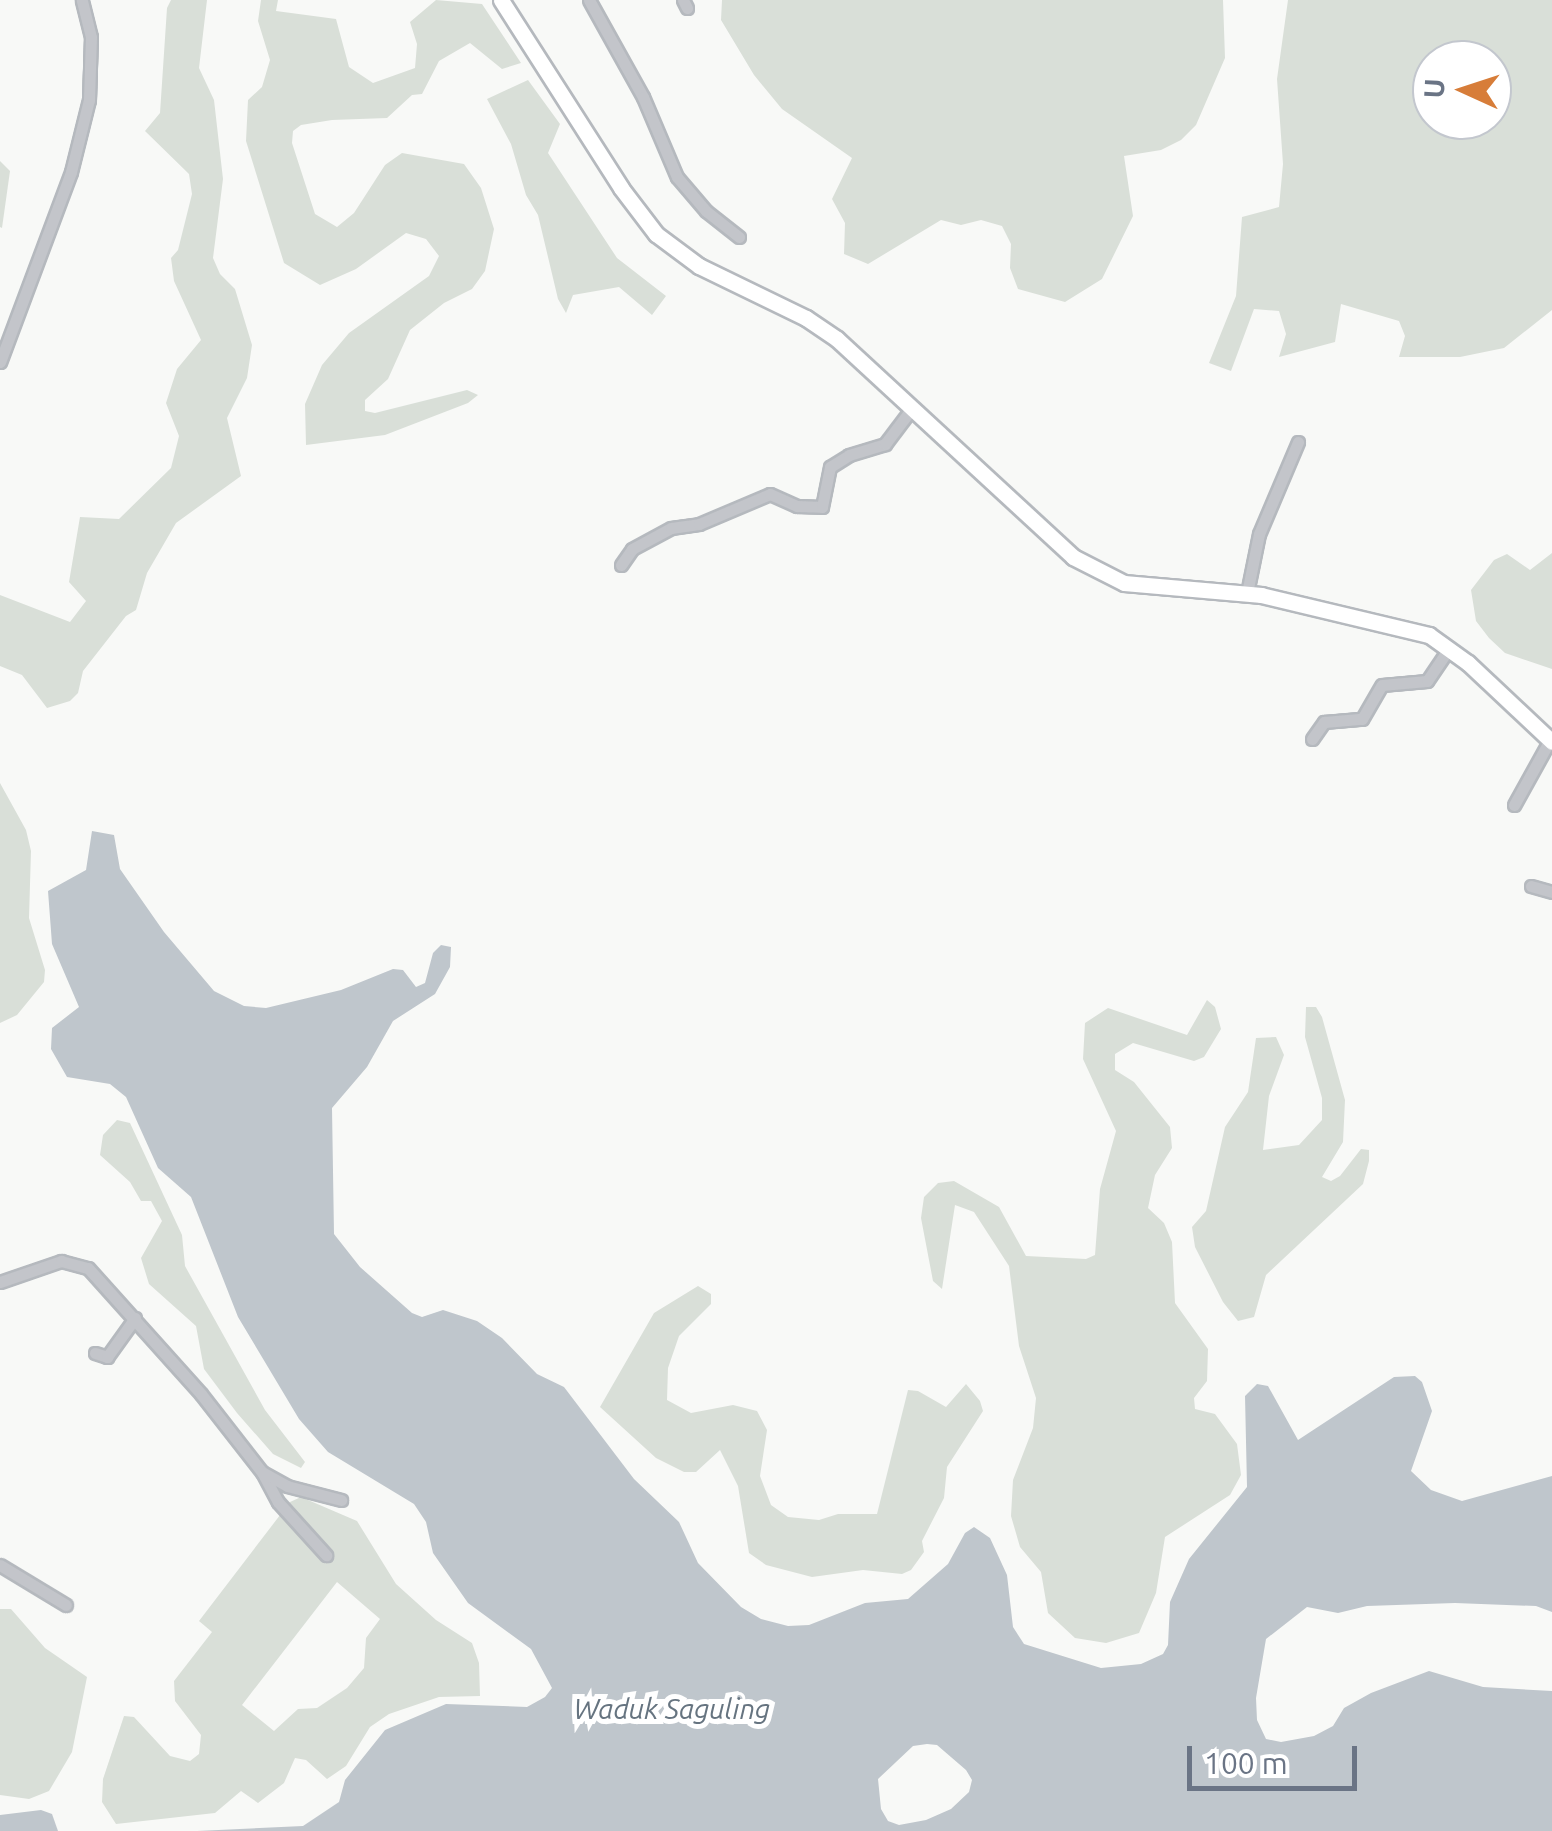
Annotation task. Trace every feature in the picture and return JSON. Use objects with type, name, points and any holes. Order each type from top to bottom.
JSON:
[{"type":"main road","points":[[501,0],[656,234],[698,266],[806,318],[913,406],[1024,514],[1090,568],[1142,586],[1247,594],[1419,632],[1449,648],[1551,741]]},
{"type":"street","points":[[0,362],[71,172],[89,100],[91,37],[82,0]]},
{"type":"street","points":[[590,0],[643,97],[678,177],[706,211],[739,237]]},
{"type":"street","points":[[621,565],[631,550],[671,528],[699,524],[770,494],[797,506],[822,507],[830,467],[849,455],[885,444],[913,406]]},
{"type":"street","points":[[1247,594],[1259,534],[1298,442]]},
{"type":"street","points":[[1312,739],[1324,722],[1362,719],[1382,686],[1427,681],[1449,648]]},
{"type":"street","points":[[1514,805],[1551,741]]},
{"type":"street","points":[[1531,886],[1552,892]]},
{"type":"street","points":[[0,1282],[70,1261],[88,1268],[135,1318],[262,1472],[278,1502],[326,1555]]},
{"type":"street","points":[[95,1353],[106,1358],[135,1318]]},
{"type":"street","points":[[262,1472],[287,1486],[341,1500]]},
{"type":"street","points":[[0,1565],[66,1605]]},
{"type":"shaded area","points":[[171,0],[207,0],[199,68],[214,100],[223,179],[213,258],[220,274],[235,289],[252,345],[247,378],[227,418],[241,476],[176,523],[147,573],[136,610],[126,616],[83,671],[78,693],[70,701],[47,708],[22,675],[0,666],[0,595],[70,622],[86,601],[69,582],[80,517],[119,519],[171,468],[179,436],[166,403],[177,369],[201,340],[174,281],[171,258],[178,250],[192,194],[189,174],[145,131],[160,113],[167,8]]},
{"type":"shaded area","points":[[261,0],[278,0],[276,11],[336,19],[349,67],[373,83],[415,68],[417,44],[410,22],[436,0],[482,4],[521,63],[502,69],[470,43],[439,61],[422,94],[412,95],[387,118],[332,120],[301,125],[293,131],[292,143],[315,214],[337,227],[354,213],[385,165],[402,153],[464,164],[481,188],[494,229],[485,271],[472,289],[444,303],[410,330],[388,379],[365,400],[365,411],[375,413],[467,390],[478,395],[468,403],[385,435],[306,445],[305,404],[322,365],[349,333],[429,276],[439,256],[426,239],[406,233],[356,269],[320,285],[284,263],[246,141],[248,100],[262,87],[270,60],[258,21]]},
{"type":"shaded area","points":[[722,0],[1223,0],[1225,58],[1196,125],[1181,140],[1161,150],[1124,156],[1133,216],[1102,279],[1065,302],[1018,289],[1010,268],[1011,244],[1002,226],[981,220],[961,225],[941,220],[868,264],[844,254],[845,223],[832,199],[852,158],[782,109],[754,75],[721,20]]},
{"type":"shaded area","points":[[1288,0],[1552,0],[1552,310],[1504,348],[1460,357],[1399,357],[1405,336],[1399,321],[1341,304],[1335,342],[1279,357],[1286,334],[1279,311],[1254,309],[1231,371],[1209,363],[1236,296],[1242,217],[1279,207],[1283,164],[1277,79]]},
{"type":"shaded area","points":[[528,80],[560,124],[548,153],[617,258],[666,296],[652,315],[619,287],[573,295],[566,313],[558,299],[538,215],[526,195],[511,144],[487,99]]},
{"type":"shaded area","points":[[0,161],[10,171],[2,228],[0,227]]},
{"type":"shaded area","points":[[1552,553],[1552,669],[1505,653],[1489,638],[1476,621],[1471,590],[1494,560],[1507,554],[1530,570]]},
{"type":"shaded area","points":[[0,783],[26,830],[31,851],[29,918],[45,970],[44,982],[17,1015],[0,1023]]},
{"type":"shaded area","points":[[1207,1000],[1215,1007],[1221,1029],[1204,1057],[1194,1061],[1133,1043],[1115,1054],[1115,1070],[1134,1082],[1170,1127],[1172,1148],[1155,1175],[1148,1208],[1164,1223],[1172,1242],[1175,1303],[1208,1349],[1207,1381],[1194,1398],[1195,1409],[1215,1414],[1237,1444],[1241,1475],[1230,1495],[1165,1537],[1156,1593],[1139,1633],[1106,1643],[1075,1638],[1048,1613],[1041,1572],[1020,1547],[1011,1516],[1013,1480],[1033,1428],[1036,1398],[1019,1346],[1009,1266],[974,1212],[955,1205],[942,1289],[933,1281],[921,1218],[924,1197],[938,1183],[954,1181],[999,1207],[1026,1256],[1086,1259],[1095,1255],[1100,1189],[1116,1131],[1083,1059],[1085,1023],[1108,1008],[1187,1035]]},
{"type":"shaded area","points":[[1306,1007],[1316,1007],[1322,1017],[1345,1100],[1343,1142],[1322,1177],[1331,1181],[1340,1176],[1361,1149],[1369,1150],[1369,1161],[1363,1184],[1266,1275],[1254,1317],[1238,1321],[1223,1302],[1195,1247],[1192,1227],[1206,1211],[1225,1127],[1248,1092],[1256,1038],[1276,1037],[1284,1055],[1269,1096],[1263,1150],[1299,1145],[1322,1120],[1322,1098],[1305,1037]]},
{"type":"shaded area","points":[[117,1120],[130,1123],[182,1235],[185,1266],[265,1410],[305,1462],[301,1468],[273,1454],[237,1413],[204,1369],[196,1326],[149,1284],[141,1258],[162,1221],[151,1201],[141,1201],[130,1182],[100,1155],[103,1135]]},
{"type":"shaded area","points":[[698,1286],[711,1294],[711,1304],[679,1336],[668,1368],[667,1400],[691,1413],[733,1405],[757,1411],[767,1430],[760,1476],[771,1505],[788,1517],[819,1520],[838,1514],[877,1514],[908,1390],[918,1391],[946,1407],[966,1384],[980,1401],[983,1411],[947,1467],[944,1498],[922,1541],[924,1552],[911,1570],[902,1574],[863,1570],[812,1577],[766,1565],[749,1553],[738,1486],[720,1450],[696,1472],[684,1472],[656,1458],[600,1407],[654,1313]]},
{"type":"shaded area","points":[[301,1497],[357,1521],[396,1584],[436,1620],[472,1643],[479,1663],[480,1696],[439,1697],[389,1714],[370,1727],[346,1766],[327,1779],[306,1760],[295,1758],[284,1783],[258,1803],[241,1791],[215,1813],[116,1824],[102,1802],[103,1779],[124,1716],[134,1717],[170,1756],[190,1761],[199,1754],[201,1735],[175,1701],[174,1681],[212,1632],[199,1621],[290,1502]],"holes":[[[337,1582],[380,1619],[366,1638],[364,1668],[347,1688],[317,1708],[298,1709],[274,1731],[242,1705]]]},
{"type":"shaded area","points":[[0,1609],[11,1609],[45,1648],[87,1677],[72,1752],[49,1791],[29,1799],[0,1795]]},
{"type":"water","name":"Waduk Saguling","points":[[92,831],[114,835],[120,869],[164,932],[214,991],[244,1006],[266,1008],[341,990],[393,969],[403,970],[416,987],[425,983],[433,953],[441,945],[451,947],[450,967],[435,994],[393,1021],[367,1067],[332,1108],[334,1234],[360,1267],[412,1313],[422,1317],[443,1310],[477,1321],[502,1338],[537,1374],[564,1387],[634,1479],[679,1522],[698,1563],[741,1607],[761,1619],[788,1626],[809,1625],[865,1603],[908,1599],[948,1564],[965,1533],[974,1527],[990,1538],[1007,1575],[1013,1627],[1024,1644],[1101,1668],[1141,1664],[1163,1654],[1168,1645],[1170,1602],[1189,1559],[1247,1487],[1245,1396],[1257,1384],[1268,1386],[1298,1440],[1394,1377],[1415,1376],[1422,1382],[1432,1411],[1411,1471],[1431,1490],[1462,1501],[1552,1476],[1552,1612],[1536,1606],[1455,1603],[1367,1606],[1338,1613],[1307,1607],[1266,1639],[1256,1698],[1257,1720],[1266,1739],[1281,1742],[1314,1736],[1333,1726],[1344,1708],[1429,1671],[1483,1687],[1552,1691],[1552,1831],[197,1831],[303,1826],[339,1802],[345,1780],[385,1730],[446,1704],[527,1707],[552,1688],[531,1649],[468,1603],[433,1553],[426,1522],[414,1504],[328,1452],[299,1419],[238,1317],[191,1197],[158,1168],[126,1097],[110,1084],[67,1077],[51,1049],[52,1028],[79,1007],[52,944],[48,891],[86,870]],"holes":[[[937,1745],[966,1770],[972,1780],[969,1792],[951,1809],[926,1820],[899,1825],[888,1821],[881,1809],[878,1779],[913,1746]]]},
{"type":"water","points":[[41,1810],[52,1814],[58,1831],[0,1831],[0,1815]]}]
